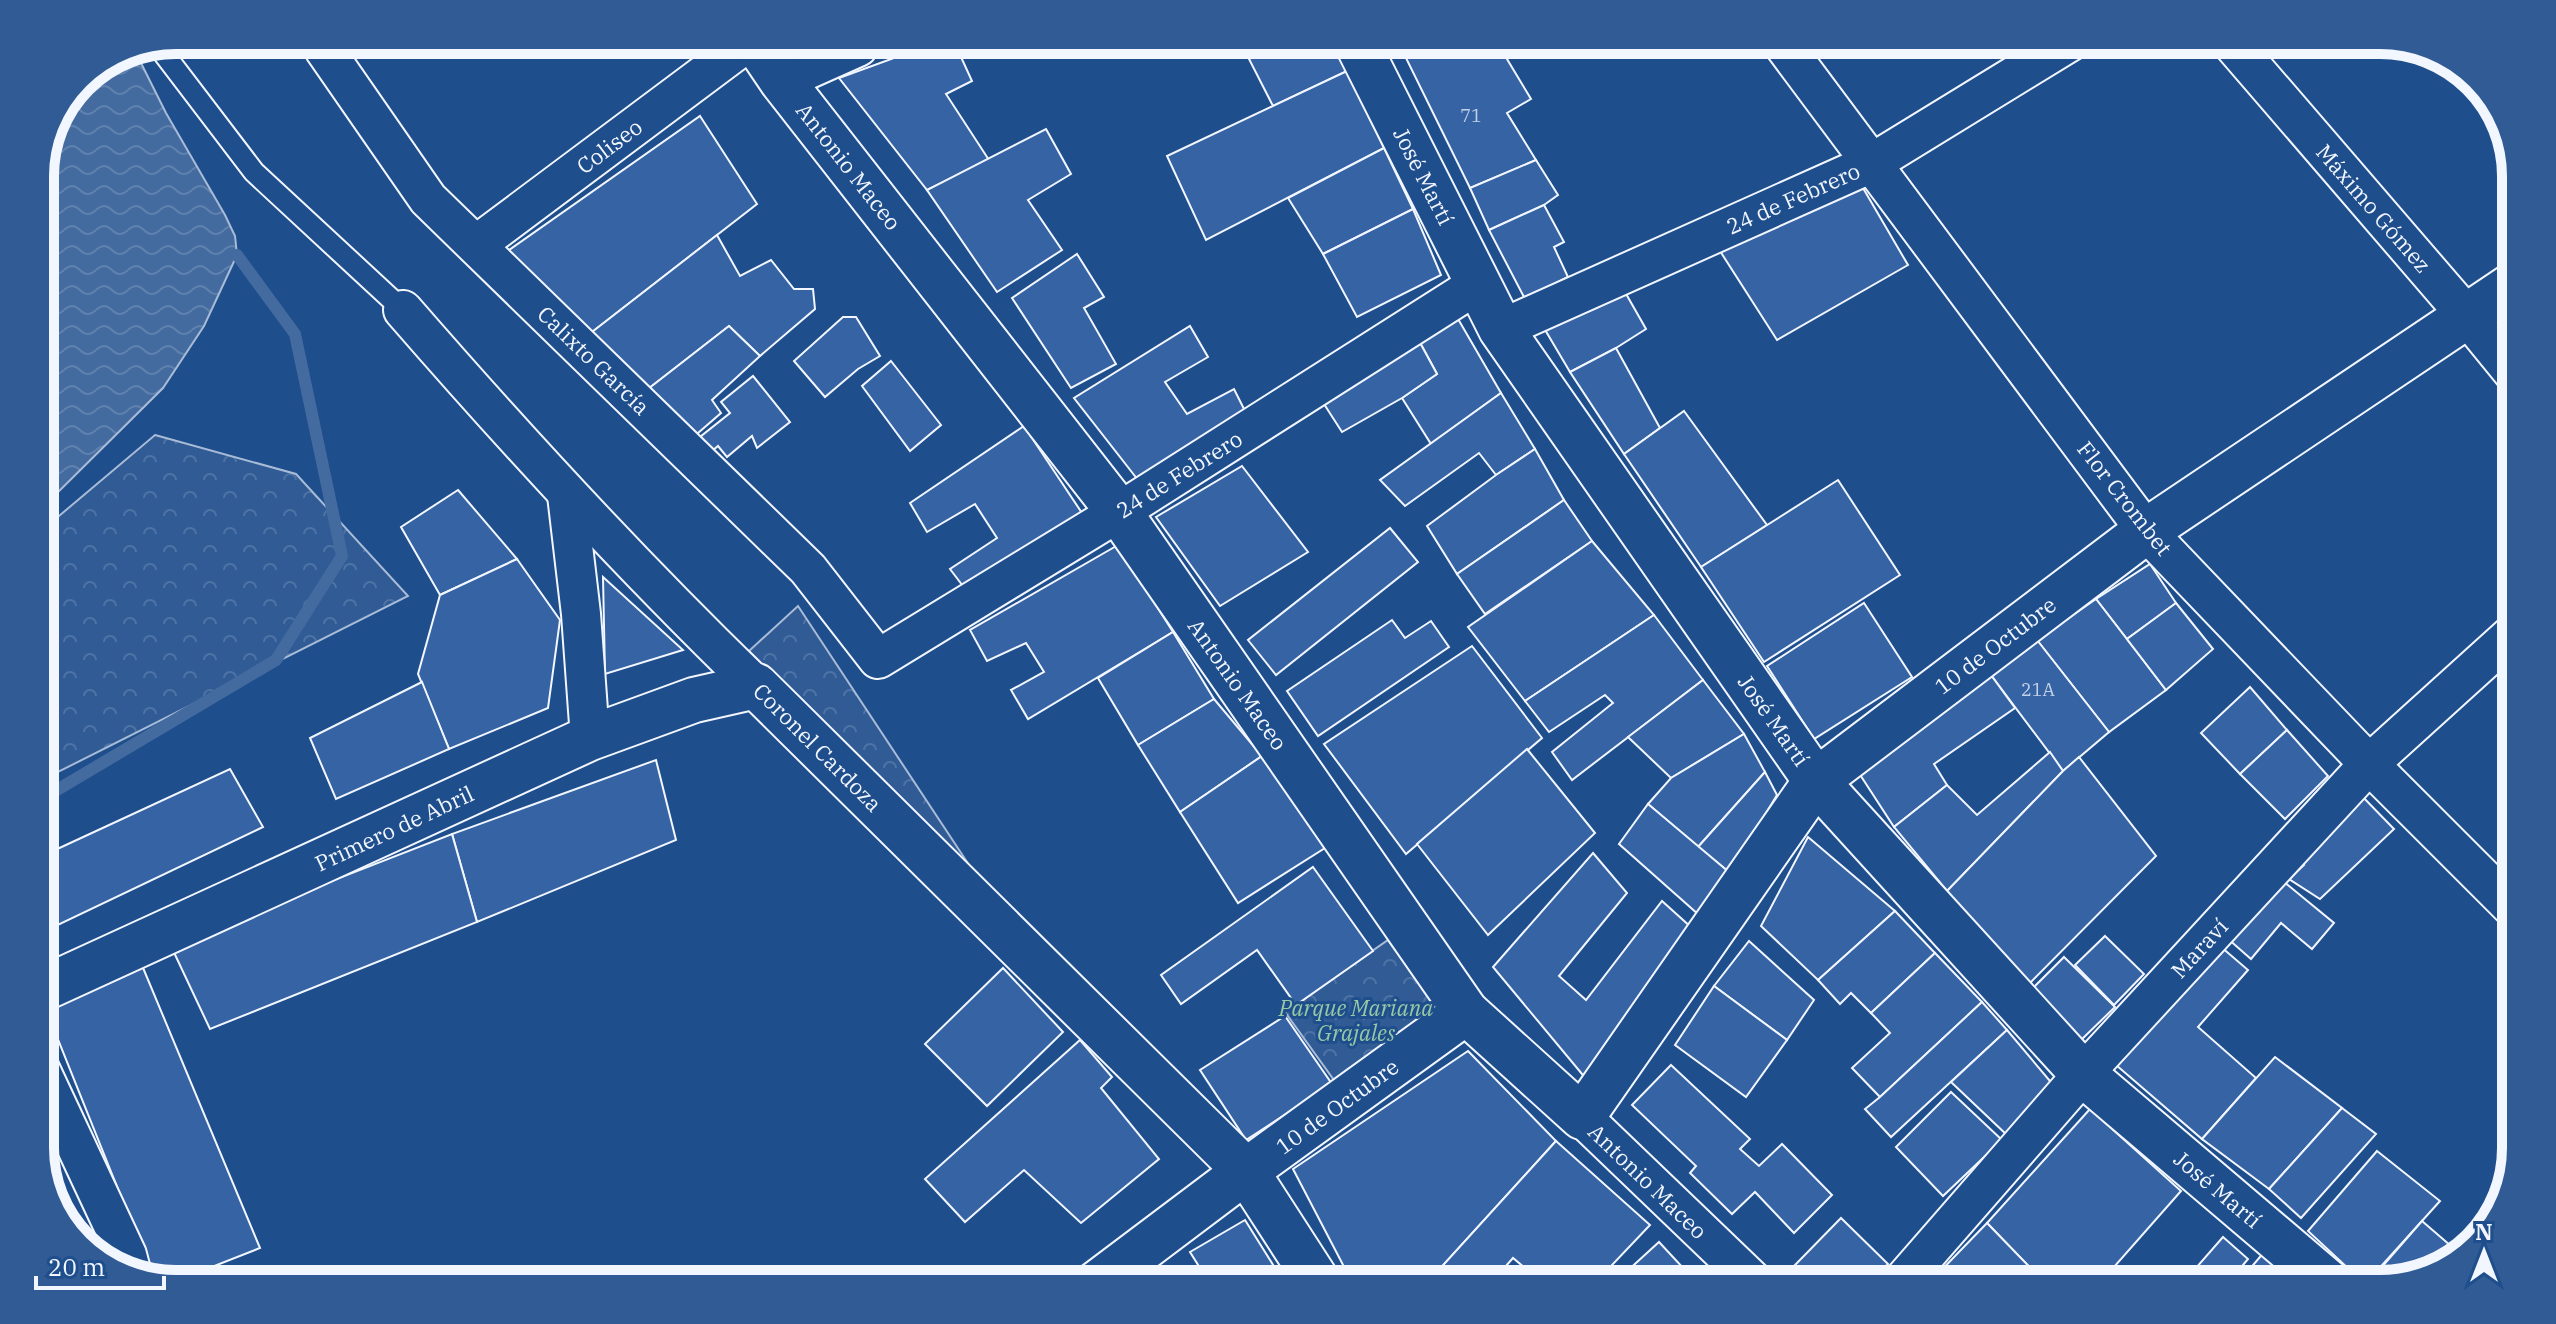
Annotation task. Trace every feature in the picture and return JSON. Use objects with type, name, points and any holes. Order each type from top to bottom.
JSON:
[{"type":"main road","name":"José Martí","points":[[1363,54],[1501,329],[1816,781],[2083,1074],[2314,1270]]},
{"type":"main road","name":"Antonio Maceo","points":[[771,64],[1119,512],[1466,1012],[1582,1117]]},
{"type":"main road","name":"10 de Octubre","points":[[1582,1117],[1816,781],[2146,531],[2502,292]]},
{"type":"main road","name":"Primero de Abril","points":[[54,984],[590,738],[694,700],[756,686]]},
{"type":"main road","name":"Coronel Cardoza","points":[[756,686],[1246,1171]]},
{"type":"main road","name":"10 de Octubre","points":[[1115,1270],[1466,1012]]},
{"type":"main road","points":[[1246,1171],[1310,1270]]},
{"type":"street","name":"Calixto García","points":[[327,54],[428,199],[808,569],[878,659]]},
{"type":"street","name":"Coliseo","points":[[476,245],[732,54]]},
{"type":"street","points":[[771,64],[822,54]]},
{"type":"street","name":"Flor Crombet","points":[[1790,54],[2146,531],[2369,764],[2502,897]]},
{"type":"street","name":"24 de Febrero","points":[[1501,329],[1872,163],[2050,54]]},
{"type":"street","name":"Máximo Gómez","points":[[2241,54],[2502,359]]},
{"type":"street","name":"24 de Febrero","points":[[878,659],[1119,512],[1478,284]]},
{"type":"street","name":"Coronel Cardoza","points":[[403,310],[567,495],[756,686]]},
{"type":"street","points":[[567,495],[581,614],[590,738]]},
{"type":"street","name":"Maraví","points":[[1912,1270],[2083,1074],[2369,764],[2502,644]]},
{"type":"street","points":[[54,1099],[128,1260]]},
{"type":"street","name":"Antonio Maceo","points":[[1582,1117],[1741,1270]]},
{"type":"lane","points":[[165,55],[254,172],[403,310]]},
{"type":"green space","points":[[2502,314],[2502,336],[2490,322]]},
{"type":"green space","points":[[155,435],[296,474],[408,596],[54,774],[54,520]]},
{"type":"green space","points":[[798,606],[975,874],[749,651]]},
{"type":"green space","name":"Parque Mariana Grajales","points":[[1388,940],[1433,1003],[1433,1022],[1339,1087],[1285,1012]]},
{"type":"water","points":[[140,60],[166,113],[225,215],[235,236],[237,255],[204,326],[163,388],[54,496],[54,168],[58,144],[74,108],[90,90],[108,74]]},
{"type":"building","points":[[905,54],[960,54],[972,81],[946,94],[989,160],[927,190],[839,78]]},
{"type":"building","points":[[1259,54],[1339,54],[1347,71],[1273,106],[1249,59]]},
{"type":"building","points":[[1515,54],[1507,59],[1531,99],[1507,113],[1536,160],[1470,188],[1405,56]]},
{"type":"building","points":[[1347,71],[1384,148],[1206,240],[1167,156]]},
{"type":"building","points":[[700,116],[757,204],[583,339],[499,257]]},
{"type":"building","points":[[1046,129],[1071,174],[1028,200],[1062,250],[997,292],[927,190]]},
{"type":"building","points":[[1384,148],[1413,209],[1323,254],[1288,198]]},
{"type":"building","points":[[1536,160],[1558,195],[1544,205],[1489,230],[1470,188]]},
{"type":"building","points":[[1863,188],[1908,265],[1777,340],[1720,251]]},
{"type":"building","points":[[1544,205],[1564,242],[1554,247],[1568,277],[1525,299],[1489,230]]},
{"type":"building","points":[[1413,209],[1441,275],[1357,317],[1323,254]]},
{"type":"building","points":[[717,235],[740,276],[771,260],[794,289],[813,289],[815,309],[760,356],[729,326],[639,396],[583,339]]},
{"type":"building","points":[[1077,254],[1104,297],[1084,308],[1116,364],[1071,388],[1012,298]]},
{"type":"building","points":[[1621,285],[1646,329],[1570,372],[1544,328]]},
{"type":"building","points":[[1454,312],[1501,393],[1431,444],[1402,398],[1437,374],[1418,339]]},
{"type":"building","points":[[843,317],[856,317],[880,356],[858,369],[825,397],[794,361]]},
{"type":"building","points":[[729,326],[760,356],[712,400],[721,413],[690,440],[639,396]]},
{"type":"building","points":[[1190,326],[1208,357],[1165,382],[1187,414],[1234,389],[1246,413],[1138,480],[1074,398]]},
{"type":"building","points":[[1418,339],[1437,374],[1342,432],[1324,404]]},
{"type":"building","points":[[1616,348],[1660,428],[1624,454],[1570,372]]},
{"type":"building","points":[[891,361],[941,425],[910,451],[862,386]]},
{"type":"building","points":[[753,376],[790,422],[757,448],[752,436],[727,457],[718,446],[712,451],[700,437],[730,413],[721,402]]},
{"type":"building","points":[[1501,393],[1535,449],[1496,475],[1479,453],[1405,506],[1380,480]]},
{"type":"building","points":[[1684,411],[1767,525],[1701,567],[1624,454]]},
{"type":"building","points":[[1024,426],[1082,513],[966,590],[950,569],[997,538],[975,504],[927,532],[910,503]]},
{"type":"building","points":[[1535,449],[1564,500],[1457,574],[1427,526]]},
{"type":"building","points":[[1242,466],[1308,552],[1220,606],[1156,517]]},
{"type":"building","points":[[1838,480],[1900,575],[1764,662],[1701,567]]},
{"type":"building","points":[[458,490],[517,559],[440,595],[401,527]]},
{"type":"building","points":[[1564,500],[1592,541],[1485,614],[1457,574]]},
{"type":"building","points":[[1390,528],[1418,562],[1276,675],[1248,640]]},
{"type":"building","points":[[1592,541],[1654,615],[1525,701],[1468,627]]},
{"type":"building","points":[[1118,545],[1173,632],[1028,719],[1011,690],[1044,672],[1026,643],[987,661],[970,630]]},
{"type":"building","points":[[517,559],[560,620],[548,708],[449,749],[418,674],[440,595]]},
{"type":"building","points":[[2150,564],[2176,603],[2127,639],[2096,599]]},
{"type":"building","points":[[603,577],[683,650],[605,674]]},
{"type":"building","points":[[2096,599],[2166,690],[2109,732],[2037,640]]},
{"type":"building","points":[[1864,603],[1912,677],[1814,739],[1767,666]]},
{"type":"building","points":[[2176,603],[2213,649],[2166,690],[2127,639]]},
{"type":"building","points":[[1654,615],[1703,680],[1572,780],[1552,752],[1613,703],[1605,695],[1549,732],[1525,701]]},
{"type":"building","points":[[1392,620],[1405,638],[1431,621],[1449,647],[1318,736],[1287,691]]},
{"type":"building","points":[[1173,632],[1214,699],[1138,745],[1098,678]]},
{"type":"building","points":[[2037,640],[2109,732],[2063,771],[1988,671]]},
{"type":"building","points":[[1472,646],[1542,738],[1406,854],[1324,744]]},
{"type":"building","points":[[1988,671],[2015,708],[1934,764],[1947,785],[1894,827],[1857,770]]},
{"type":"building","points":[[1703,680],[1744,734],[1671,778],[1628,737]]},
{"type":"building","points":[[422,682],[449,749],[336,799],[310,738]]},
{"type":"building","points":[[2250,687],[2287,730],[2240,774],[2201,733]]},
{"type":"building","points":[[1214,699],[1262,756],[1180,812],[1138,745]]},
{"type":"building","points":[[2287,730],[2328,776],[2285,819],[2240,774]]},
{"type":"building","points":[[1744,734],[1765,772],[1698,847],[1648,804],[1671,778]]},
{"type":"building","points":[[1527,749],[1595,833],[1488,935],[1417,844]]},
{"type":"building","points":[[2050,752],[2063,771],[1947,891],[1894,827],[1947,785],[1977,815]]},
{"type":"building","points":[[1262,756],[1325,848],[1238,903],[1180,812]]},
{"type":"building","points":[[2079,757],[2156,856],[2023,990],[1947,891]]},
{"type":"building","points":[[656,760],[676,840],[477,922],[452,834]]},
{"type":"building","points":[[230,769],[263,827],[54,927],[54,851]]},
{"type":"building","points":[[1765,772],[1777,795],[1730,873],[1698,847]]},
{"type":"building","points":[[2357,791],[2394,829],[2320,899],[2289,879],[2304,865],[2297,856]]},
{"type":"building","points":[[1648,804],[1730,873],[1699,915],[1619,844]]},
{"type":"building","points":[[452,834],[477,922],[210,1029],[170,944]]},
{"type":"building","points":[[1808,837],[1895,911],[1818,980],[1761,926]]},
{"type":"building","points":[[1593,853],[1627,893],[1559,976],[1586,1000],[1662,901],[1693,929],[1587,1080],[1493,967]]},
{"type":"building","points":[[1313,867],[1373,951],[1296,1005],[1257,950],[1181,1004],[1161,975]]},
{"type":"building","points":[[2278,877],[2334,923],[2312,949],[2281,923],[2251,959],[2227,938]]},
{"type":"building","points":[[1895,911],[1935,953],[1871,1013],[1851,993],[1840,1004],[1818,980]]},
{"type":"building","points":[[2105,936],[2144,974],[2114,1005],[2075,965]]},
{"type":"building","points":[[1749,941],[1814,1000],[1787,1040],[1714,986]]},
{"type":"building","points":[[2220,946],[2248,970],[2198,1027],[2256,1078],[2202,1139],[2116,1065]]},
{"type":"building","points":[[1935,953],[1982,1002],[1880,1097],[1852,1068],[1890,1033],[1871,1013]]},
{"type":"building","points":[[2064,957],[2115,1007],[2079,1042],[2029,992]]},
{"type":"building","points":[[141,963],[260,1248],[204,1270],[149,1267],[54,1029],[54,1003]]},
{"type":"building","points":[[1003,968],[1063,1032],[987,1106],[925,1044]]},
{"type":"building","points":[[1714,986],[1787,1040],[1746,1097],[1675,1045]]},
{"type":"building","points":[[1982,1002],[2007,1030],[1891,1137],[1865,1109]]},
{"type":"building","points":[[1285,1016],[1332,1084],[1246,1140],[1200,1070]]},
{"type":"building","points":[[2007,1030],[2055,1087],[2008,1136],[1951,1082]]},
{"type":"building","points":[[1080,1040],[1112,1077],[1101,1088],[1159,1159],[1081,1223],[1024,1170],[965,1222],[925,1179]]},
{"type":"building","points":[[1468,1051],[1556,1141],[1439,1270],[1346,1270],[1293,1169]]},
{"type":"building","points":[[2275,1057],[2342,1108],[2269,1189],[2202,1139]]},
{"type":"building","points":[[1671,1065],[1750,1139],[1740,1149],[1759,1166],[1782,1144],[1832,1195],[1794,1233],[1755,1192],[1732,1214],[1690,1173],[1696,1166],[1632,1105]]},
{"type":"building","points":[[1951,1092],[2002,1140],[1943,1196],[1896,1147]]},
{"type":"building","points":[[2342,1108],[2376,1134],[2301,1218],[2269,1189]]},
{"type":"building","points":[[2090,1109],[2181,1191],[2111,1270],[2032,1270],[1987,1223]]},
{"type":"building","points":[[1556,1141],[1650,1225],[1607,1270],[1527,1270],[1513,1258],[1502,1270],[1439,1270]]},
{"type":"building","points":[[2377,1151],[2440,1201],[2378,1270],[2350,1270],[2308,1231]]},
{"type":"building","points":[[1841,1218],[1888,1264],[1882,1270],[1800,1270],[1795,1265]]},
{"type":"building","points":[[1245,1220],[1276,1270],[1201,1270],[1190,1252]]},
{"type":"building","points":[[2422,1221],[2444,1240],[2444,1252],[2427,1261],[2380,1270]]},
{"type":"building","points":[[1987,1223],[2032,1270],[1942,1270]]},
{"type":"building","points":[[2223,1237],[2248,1259],[2239,1270],[2194,1270]]},
{"type":"building","points":[[1659,1242],[1685,1270],[1628,1270]]},
{"type":"building","points":[[2265,1251],[2287,1270],[2249,1270]]},
{"type":"waterway","points":[[54,792],[276,660],[342,556],[295,334],[237,255]]}]
